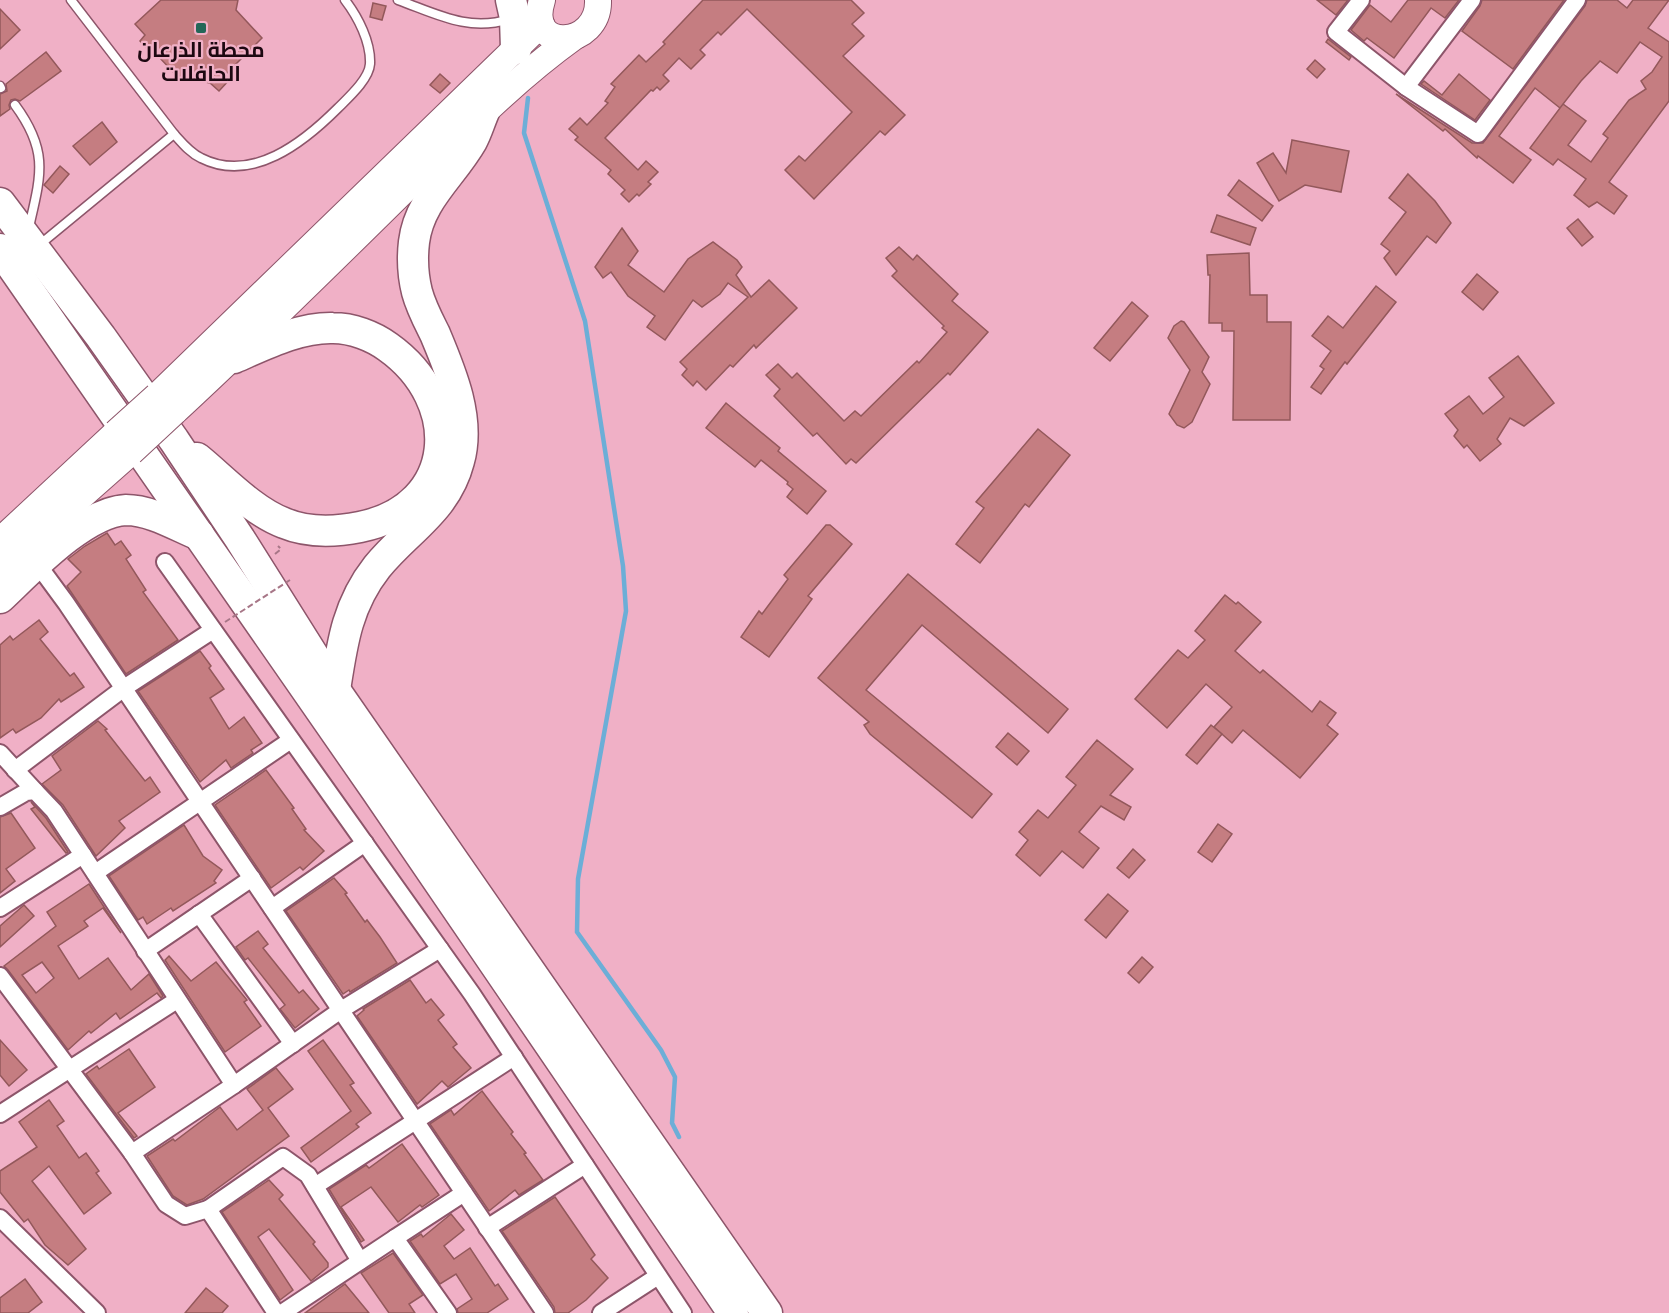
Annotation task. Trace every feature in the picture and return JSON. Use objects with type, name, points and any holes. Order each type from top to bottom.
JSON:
[{"type":"highway","points":[[516,49],[529,11]]},
{"type":"highway","points":[[335,690],[344,637],[351,611],[361,591],[378,566],[442,500],[454,479],[460,458],[461,411],[456,389],[417,293],[413,258],[414,240],[425,206],[472,141],[484,112]]},
{"type":"highway","points":[[0,203],[15,253],[200,536],[733,1313]]},
{"type":"highway","points":[[15,253],[258,509],[276,520],[295,527],[323,531],[345,530],[374,524],[402,511],[420,495],[435,471],[441,442],[439,417],[430,393],[416,371],[398,354],[379,341],[358,332],[333,327],[288,336],[234,358]]},
{"type":"highway","points":[[168,416],[240,539],[335,690],[767,1313]]},
{"type":"highway","points":[[0,598],[80,528],[110,513],[126,510],[141,512],[200,536]]},
{"type":"main road","points":[[0,541],[123,443],[168,416],[234,358],[484,112],[534,66],[591,25],[601,5]]},
{"type":"main road","points":[[529,11],[553,38],[574,37]]},
{"type":"main road","points":[[168,416],[516,49]]},
{"type":"main road","points":[[0,568],[123,443]]},
{"type":"street","points":[[1362,0],[1336,32],[1406,87],[1478,134],[1577,0]]},
{"type":"street","points":[[1406,87],[1472,0]]},
{"type":"street","points":[[165,562],[219,626],[291,740],[514,1057],[683,1313]]},
{"type":"street","points":[[41,569],[416,1121],[487,1228],[538,1311]]},
{"type":"street","points":[[15,770],[123,688],[219,626]]},
{"type":"street","points":[[95,873],[291,740]]},
{"type":"street","points":[[0,753],[54,811],[234,1085]]},
{"type":"street","points":[[0,807],[26,792],[35,791]]},
{"type":"street","points":[[272,908],[365,843]]},
{"type":"street","points":[[0,908],[83,855]]},
{"type":"street","points":[[145,951],[252,878]]},
{"type":"street","points":[[199,914],[293,1044]]},
{"type":"street","points":[[132,1153],[341,1010],[440,949]]},
{"type":"street","points":[[0,976],[132,1153],[166,1204],[177,1213],[185,1216],[208,1209],[283,1157],[308,1175],[360,1261]]},
{"type":"street","points":[[0,1114],[177,1000]]},
{"type":"street","points":[[315,1186],[514,1057]]},
{"type":"street","points":[[487,1228],[585,1165]]},
{"type":"street","points":[[282,1313],[464,1193]]},
{"type":"street","points":[[208,1209],[276,1313]]},
{"type":"street","points":[[1,1220],[98,1313]]},
{"type":"street","points":[[395,1238],[444,1312]]},
{"type":"street","points":[[601,1313],[658,1276]]},
{"type":"lane","points":[[71,0],[174,134],[189,150],[214,164],[230,166],[251,165],[273,159],[300,141],[357,90],[370,66],[368,45],[349,1]]},
{"type":"lane","points":[[398,0],[467,24],[483,25],[529,11]]},
{"type":"lane","points":[[15,105],[33,133],[40,160],[38,188],[15,253]]},
{"type":"lane","points":[[15,253],[174,134]]},
{"type":"path","points":[[219,626],[290,580]]},
{"type":"building","points":[[161,0],[238,0],[236,10],[262,38],[225,75],[230,79],[219,91],[210,83],[177,76],[140,41],[145,35],[135,24]]},
{"type":"building","points":[[703,0],[851,0],[864,13],[852,24],[864,36],[843,56],[905,115],[885,135],[880,131],[814,199],[785,170],[799,156],[805,161],[852,112],[747,9],[721,35],[718,32],[700,50],[705,55],[691,69],[679,58],[663,75],[669,81],[660,90],[657,87],[651,90],[605,138],[638,170],[646,161],[658,172],[648,182],[651,184],[629,202],[621,194],[625,190],[608,174],[611,170],[575,140],[578,137],[569,129],[580,118],[587,125],[608,103],[605,101],[615,87],[611,84],[639,55],[646,62],[665,44],[663,42]]},
{"type":"building","points":[[1317,0],[1348,0],[1336,15]]},
{"type":"building","points":[[1408,0],[1459,0],[1445,18],[1431,8],[1394,58],[1367,38],[1364,41],[1351,30],[1370,5],[1391,22]]},
{"type":"building","points":[[1482,0],[1564,0],[1513,69],[1462,31]]},
{"type":"building","points":[[1587,0],[1617,0],[1627,8],[1633,0],[1669,0],[1648,28],[1669,42],[1669,101],[1609,182],[1627,196],[1614,214],[1597,202],[1589,207],[1574,195],[1586,179],[1558,159],[1553,165],[1530,148],[1560,108],[1535,88],[1499,136],[1531,160],[1513,183],[1478,156],[1477,158],[1445,129],[1443,131],[1396,94],[1472,143],[1483,143],[1585,6]],"holes":[[[1640,42],[1662,57],[1652,72],[1641,81],[1646,89],[1629,100],[1603,134],[1608,138],[1591,162],[1568,145],[1586,121],[1563,104],[1600,61],[1617,73]]]},
{"type":"building","points":[[373,3],[386,6],[382,20],[370,17]]},
{"type":"building","points":[[0,9],[20,30],[0,49]]},
{"type":"building","points":[[1328,39],[1351,57],[1349,60],[1326,42]]},
{"type":"building","points":[[46,52],[61,71],[20,101],[11,100],[10,109],[0,116],[0,94],[7,91],[6,84]]},
{"type":"building","points":[[1315,60],[1325,69],[1317,78],[1307,69]]},
{"type":"building","points":[[440,74],[450,83],[440,93],[430,85]]},
{"type":"building","points":[[1459,74],[1490,100],[1475,120],[1421,84],[1424,81],[1442,95]]},
{"type":"building","points":[[102,122],[117,142],[90,165],[73,146]]},
{"type":"building","points":[[1292,140],[1349,151],[1341,192],[1305,185],[1279,201],[1257,163],[1273,153],[1286,173]]},
{"type":"building","points":[[60,166],[69,174],[53,193],[44,185]]},
{"type":"building","points":[[1408,174],[1435,201],[1451,223],[1436,243],[1427,236],[1396,275],[1384,258],[1390,251],[1381,244],[1406,212],[1389,198]]},
{"type":"building","points":[[1239,180],[1273,206],[1262,221],[1228,195]]},
{"type":"building","points":[[1217,215],[1256,228],[1250,245],[1211,232]]},
{"type":"building","points":[[1578,219],[1593,237],[1582,246],[1567,228]]},
{"type":"building","points":[[622,228],[638,251],[628,265],[664,292],[688,259],[713,242],[737,260],[742,267],[736,275],[751,297],[769,280],[797,308],[756,348],[754,345],[733,367],[730,365],[706,390],[697,381],[693,386],[682,375],[687,369],[680,362],[748,297],[728,283],[720,294],[702,307],[693,300],[665,340],[647,327],[655,316],[628,296],[611,272],[603,278],[595,267]]},
{"type":"building","points":[[899,247],[913,260],[917,255],[958,294],[952,301],[988,332],[950,375],[948,373],[856,463],[851,459],[846,464],[817,433],[813,436],[774,396],[780,389],[766,375],[778,364],[792,378],[797,373],[844,421],[855,411],[861,416],[917,361],[919,363],[947,332],[942,328],[944,326],[892,276],[897,271],[886,258]]},
{"type":"building","points":[[1249,253],[1250,295],[1267,295],[1267,322],[1291,322],[1290,420],[1233,420],[1234,331],[1222,331],[1222,323],[1209,323],[1210,275],[1208,275],[1207,255]]},
{"type":"building","points":[[1477,274],[1498,292],[1483,310],[1462,292]]},
{"type":"building","points":[[1376,286],[1396,302],[1321,394],[1311,387],[1324,369],[1320,366],[1331,351],[1312,336],[1328,316],[1343,328]]},
{"type":"building","points":[[1132,302],[1148,316],[1110,361],[1094,348]]},
{"type":"building","points":[[1181,321],[1209,357],[1202,372],[1210,384],[1192,422],[1184,428],[1177,425],[1169,414],[1190,370],[1168,338],[1174,326]]},
{"type":"building","points":[[1518,356],[1554,403],[1524,426],[1510,418],[1497,439],[1501,444],[1480,461],[1467,445],[1464,448],[1454,436],[1458,430],[1445,414],[1469,396],[1483,414],[1504,397],[1489,378]]},
{"type":"building","points":[[726,403],[780,448],[778,451],[826,491],[807,514],[787,497],[793,489],[787,484],[788,482],[761,460],[755,467],[706,428]]},
{"type":"building","points":[[1038,429],[1070,455],[1029,507],[1025,504],[980,563],[956,544],[984,508],[976,502]]},
{"type":"building","points":[[826,525],[830,525],[852,544],[808,596],[812,599],[769,657],[741,637],[759,611],[762,614],[788,579],[784,575]]},
{"type":"building","points":[[107,533],[115,545],[121,541],[131,555],[126,559],[146,590],[143,592],[178,640],[126,674],[67,586],[81,572],[68,559]]},
{"type":"building","points":[[908,574],[1068,709],[1048,733],[922,625],[866,690],[992,794],[972,818],[870,734],[864,725],[869,722],[818,678]]},
{"type":"building","points":[[1225,595],[1236,604],[1238,602],[1261,622],[1235,651],[1260,673],[1263,670],[1312,712],[1320,701],[1336,713],[1327,725],[1338,734],[1300,778],[1243,730],[1232,743],[1214,727],[1232,707],[1206,684],[1167,728],[1135,699],[1178,650],[1188,658],[1205,640],[1195,631]]},
{"type":"building","points":[[39,620],[48,632],[40,639],[70,676],[74,673],[84,687],[61,702],[59,699],[41,718],[16,733],[13,729],[0,738],[0,645],[10,636],[13,640]]},
{"type":"building","points":[[200,651],[224,689],[210,698],[229,729],[244,717],[262,743],[251,750],[253,753],[231,768],[226,760],[200,782],[138,691]]},
{"type":"building","points":[[98,721],[107,729],[105,730],[145,781],[150,777],[160,792],[119,821],[125,828],[96,856],[63,805],[42,784],[61,770],[52,756]]},
{"type":"building","points":[[1211,725],[1222,734],[1197,764],[1186,755]]},
{"type":"building","points":[[1008,733],[1029,751],[1017,765],[996,747]]},
{"type":"building","points":[[1097,740],[1133,769],[1110,795],[1131,807],[1124,820],[1101,806],[1079,832],[1099,848],[1083,868],[1062,851],[1040,876],[1016,855],[1028,840],[1019,832],[1038,810],[1048,818],[1076,785],[1066,777]]},
{"type":"building","points":[[266,770],[294,808],[292,809],[306,829],[304,830],[324,851],[303,870],[300,867],[271,888],[215,805]]},
{"type":"building","points":[[31,802],[46,818],[68,852],[66,853],[31,809],[35,807]]},
{"type":"building","points":[[11,813],[35,848],[6,869],[15,881],[0,893],[0,817]]},
{"type":"building","points":[[1218,824],[1232,834],[1212,862],[1198,852]]},
{"type":"building","points":[[184,825],[203,856],[222,870],[214,881],[216,883],[173,911],[171,908],[147,924],[143,917],[138,920],[109,876]]},
{"type":"building","points":[[1133,849],[1145,860],[1129,878],[1117,868]]},
{"type":"building","points":[[334,878],[347,893],[345,894],[365,922],[367,920],[380,937],[397,963],[343,994],[286,911]]},
{"type":"building","points":[[89,884],[121,933],[103,908],[84,921],[88,926],[58,946],[79,979],[108,958],[131,990],[149,974],[163,996],[161,998],[157,993],[120,1019],[116,1013],[91,1033],[89,1031],[68,1050],[4,966],[56,926],[47,912]],"holes":[[[42,962],[54,978],[36,993],[22,975]]]},
{"type":"building","points":[[1108,894],[1128,911],[1106,938],[1085,920]]},
{"type":"building","points":[[24,905],[34,916],[0,947],[0,926]]},
{"type":"building","points":[[258,931],[268,944],[263,948],[299,993],[303,990],[319,1009],[295,1028],[280,1009],[285,1005],[248,958],[245,960],[236,947]]},
{"type":"building","points":[[169,956],[191,981],[216,962],[247,1000],[244,1002],[261,1026],[225,1052],[165,960]]},
{"type":"building","points":[[1142,957],[1153,967],[1139,983],[1128,973]]},
{"type":"building","points":[[410,980],[426,1003],[431,999],[444,1015],[438,1020],[457,1044],[453,1047],[471,1068],[448,1087],[442,1081],[417,1104],[357,1016],[363,1009]]},
{"type":"building","points":[[0,1040],[27,1070],[9,1086],[0,1075]]},
{"type":"building","points":[[323,1040],[354,1083],[350,1085],[371,1113],[356,1124],[359,1127],[311,1162],[301,1148],[351,1111],[308,1051]]},
{"type":"building","points":[[129,1049],[155,1087],[118,1113],[137,1136],[134,1138],[86,1074],[97,1066],[99,1069]]},
{"type":"building","points":[[276,1068],[293,1089],[268,1108],[289,1136],[203,1199],[187,1205],[173,1196],[147,1156],[173,1139],[175,1141],[220,1107],[237,1130],[263,1110],[247,1089]]},
{"type":"building","points":[[482,1091],[513,1132],[511,1134],[543,1180],[519,1195],[515,1190],[489,1211],[430,1124],[451,1110],[454,1115]]},
{"type":"building","points":[[49,1100],[64,1121],[57,1126],[79,1158],[86,1153],[99,1171],[96,1173],[111,1193],[84,1214],[49,1166],[32,1181],[86,1249],[68,1265],[45,1245],[28,1219],[24,1222],[0,1192],[0,1171],[37,1147],[19,1122]]},
{"type":"building","points":[[402,1144],[439,1195],[422,1207],[420,1205],[398,1222],[371,1187],[341,1207],[364,1240],[361,1242],[329,1189],[366,1165],[369,1168]]},
{"type":"building","points":[[269,1180],[283,1195],[279,1199],[315,1242],[313,1244],[328,1263],[328,1267],[311,1281],[269,1229],[258,1237],[293,1290],[280,1300],[222,1212]]},
{"type":"building","points":[[555,1197],[595,1255],[591,1259],[608,1278],[586,1300],[568,1313],[555,1313],[554,1307],[502,1231]]},
{"type":"building","points":[[451,1214],[464,1230],[444,1246],[454,1259],[470,1248],[495,1286],[498,1284],[508,1299],[487,1313],[458,1313],[457,1309],[472,1299],[456,1274],[440,1284],[410,1241],[421,1234],[423,1237]]},
{"type":"building","points":[[393,1253],[423,1295],[409,1304],[415,1313],[389,1313],[361,1273]]},
{"type":"building","points":[[25,1279],[42,1302],[28,1313],[0,1313],[0,1298]]},
{"type":"building","points":[[345,1284],[369,1313],[305,1313]]},
{"type":"building","points":[[206,1288],[228,1306],[222,1313],[185,1313]]},
{"type":"waterway","points":[[528,98],[524,133],[585,321],[623,566],[626,611],[578,879],[577,932],[661,1050],[675,1077],[672,1123],[679,1137]]},
{"type":"place","name":"محطة الذرعان الحافلات","points":[[201,28]]}]
